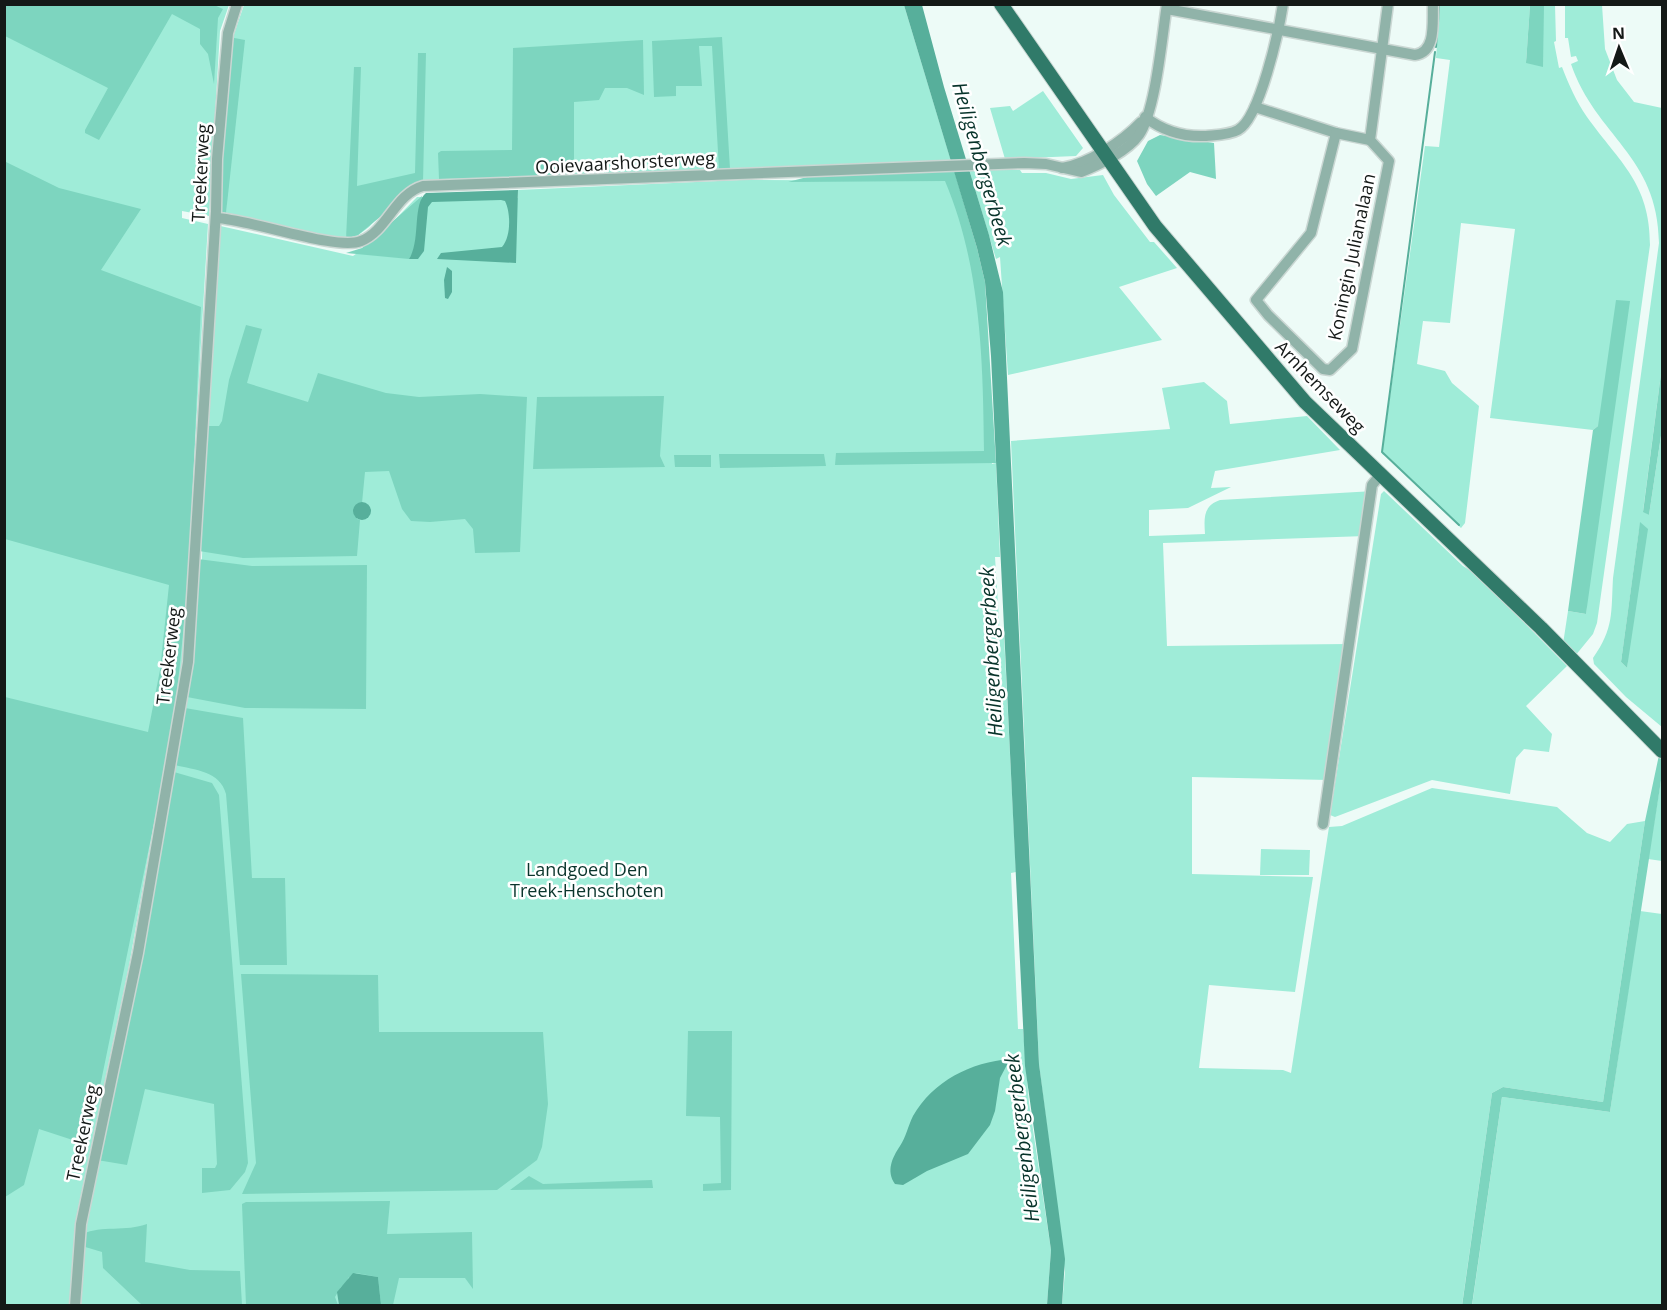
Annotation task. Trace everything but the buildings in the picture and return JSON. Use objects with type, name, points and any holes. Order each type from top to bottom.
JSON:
[{"type":"main road","name":"Arnhemseweg","points":[[1001,4],[1155,225],[1305,402],[1541,628],[1662,751]]},
{"type":"street","name":"Treekerweg","points":[[75,1305],[81,1224],[142,933],[190,645],[216,218],[217,159],[228,33],[237,4]]},
{"type":"street","points":[[1145,117],[1172,132],[1199,136],[1220,135],[1239,130],[1255,107],[1278,30],[1283,4]]},
{"type":"street","points":[[1255,107],[1336,133],[1370,140],[1388,4]]},
{"type":"street","points":[[1167,7],[1415,55],[1426,51],[1430,44],[1433,4]]},
{"type":"street","name":"Ooievaarshorsterweg","points":[[216,218],[348,244],[369,237],[405,197],[423,186],[1036,163],[1081,172],[1106,153],[1139,135],[1150,104],[1167,7]]},
{"type":"street","name":"Koningin Julianalaan","points":[[1336,133],[1311,233],[1256,300],[1268,315],[1323,369],[1334,369],[1352,349],[1389,161],[1370,140]]},
{"type":"street","points":[[1323,824],[1372,485],[1381,474]]},
{"type":"green space","points":[[5,5],[229,5],[220,31],[209,216],[182,211],[182,218],[208,224],[182,664],[129,966],[77,1214],[70,1305],[5,1306]]},
{"type":"green space","points":[[244,5],[904,5],[951,161],[441,183],[400,193],[369,227],[357,236],[347,234],[344,240],[226,213],[232,40]]},
{"type":"green space","points":[[1440,5],[1530,5],[1526,63],[1544,5],[1555,5],[1556,41],[1554,42],[1559,68],[1562,67],[1587,117],[1631,175],[1645,205],[1649,224],[1650,245],[1597,623],[1593,634],[1575,656],[1563,644],[1568,611],[1586,614],[1598,426],[1593,430],[1490,418],[1515,229],[1461,223],[1450,323],[1423,321],[1417,364],[1445,371],[1452,383],[1479,406],[1465,523],[1461,528],[1387,456],[1382,454],[1425,146],[1439,147],[1450,60],[1436,58]]},
{"type":"green space","points":[[1565,5],[1602,5],[1605,49],[1617,80],[1634,102],[1662,108],[1662,366],[1643,511],[1649,515],[1662,429],[1662,727],[1626,697],[1594,664],[1593,658],[1605,638],[1610,620],[1613,578],[1659,243],[1656,213],[1648,188],[1637,167],[1582,89],[1571,64],[1578,61],[1576,56],[1571,57],[1568,38],[1565,38]],"holes":[[[1640,523],[1627,668],[1621,662]]]},
{"type":"green space","points":[[1043,91],[1083,148],[1076,156],[1005,159],[990,108],[1010,106],[1013,111]]},
{"type":"green space","points":[[969,169],[1020,170],[1022,173],[1046,173],[1071,179],[1103,175],[1114,195],[1150,242],[1154,242],[1177,268],[1119,287],[1162,340],[1008,375],[1000,257],[996,259]]},
{"type":"green space","name":"Landgoed Den Treek-Henschoten","points":[[740,180],[947,181],[974,252],[992,464],[996,463],[1000,557],[995,557],[1000,636],[1004,636],[1016,872],[1011,873],[1018,1029],[1023,1029],[1029,1103],[1051,1250],[1047,1305],[78,1306],[83,1234],[115,1093],[155,887],[199,628],[216,225],[353,256],[373,242],[417,197],[518,198],[518,190]]},
{"type":"green space","points":[[1204,382],[1227,401],[1230,424],[1307,416],[1340,450],[1215,471],[1211,488],[1231,487],[1188,508],[1149,510],[1149,536],[1205,534],[1206,513],[1210,506],[1220,500],[1374,491],[1366,536],[1163,543],[1167,646],[1349,644],[1329,780],[1192,777],[1192,874],[1313,877],[1295,992],[1209,985],[1199,1068],[1283,1070],[1291,1073],[1329,827],[1342,826],[1432,788],[1557,807],[1587,833],[1610,842],[1627,824],[1645,821],[1603,1102],[1503,1087],[1492,1093],[1462,1305],[1062,1305],[1065,1272],[1039,1064],[1011,441],[1170,429],[1162,388]]},
{"type":"green space","points":[[1384,491],[1463,566],[1476,574],[1567,666],[1526,706],[1552,734],[1549,752],[1524,749],[1516,758],[1510,794],[1432,780],[1335,817],[1330,815],[1381,494]]},
{"type":"green space","points":[[1662,774],[1662,861],[1648,859]]},
{"type":"green space","points":[[1261,849],[1310,850],[1309,875],[1260,875]]},
{"type":"green space","points":[[1640,911],[1662,914],[1662,1305],[1472,1306],[1502,1097],[1610,1112]]},
{"type":"shaded area","points":[[4,5],[214,5],[223,9],[218,18],[214,84],[208,54],[200,44],[200,29],[172,14],[99,140],[85,133],[85,130],[108,88],[5,36]]},
{"type":"shaded area","points":[[904,5],[922,5],[944,87],[989,235],[1003,292],[1039,1064],[1065,1259],[1062,1305],[1047,1305],[1051,1250],[1025,1066],[991,356],[985,282],[977,248]]},
{"type":"shaded area","points":[[1530,5],[1544,5],[1543,67],[1526,63]]},
{"type":"shaded area","points":[[229,37],[245,40],[226,213],[219,211]]},
{"type":"shaded area","points":[[722,37],[730,169],[719,170],[712,46],[699,46],[702,86],[676,86],[676,96],[654,97],[652,41]]},
{"type":"shaded area","points":[[643,40],[644,95],[627,88],[605,88],[599,100],[574,102],[574,176],[439,179],[438,153],[441,151],[512,150],[513,48]]},
{"type":"shaded area","points":[[418,53],[426,53],[423,182],[358,235],[346,239],[354,67],[361,67],[357,186],[415,173]]},
{"type":"shaded area","points":[[1160,135],[1214,143],[1216,179],[1190,172],[1156,196],[1147,184],[1137,161],[1148,141]]},
{"type":"shaded area","points":[[4,161],[59,188],[141,209],[101,270],[201,307],[187,587],[176,699],[168,755],[88,1145],[39,1129],[24,1185],[5,1197],[5,697],[148,732],[160,670],[169,585],[5,539]]},
{"type":"shaded area","points":[[954,170],[985,282],[996,463],[835,465],[836,453],[984,451],[981,348],[973,280],[957,213],[945,181],[788,182],[807,177]]},
{"type":"shaded area","points":[[518,190],[516,263],[437,259],[441,253],[502,247],[507,237],[509,218],[505,201],[501,200],[432,202],[428,207],[424,251],[418,259],[409,259],[415,243],[419,205],[426,193]]},
{"type":"shaded area","points":[[422,196],[414,251],[409,259],[346,253],[362,248]]},
{"type":"shaded area","points":[[447,267],[452,271],[452,292],[448,299],[445,298],[444,280]]},
{"type":"shaded area","points":[[1616,300],[1630,301],[1586,614],[1568,611],[1593,430],[1598,426]]},
{"type":"shaded area","points":[[246,325],[262,329],[247,383],[308,402],[318,373],[386,393],[419,397],[480,394],[527,397],[520,552],[475,553],[473,529],[465,519],[411,521],[402,509],[389,471],[365,472],[362,503],[358,504],[357,519],[360,520],[357,556],[243,558],[199,551],[206,426],[219,426],[222,421],[229,380]]},
{"type":"shaded area","points":[[1662,366],[1662,429],[1649,515],[1643,512]]},
{"type":"shaded area","points":[[664,396],[660,456],[665,467],[533,469],[537,397]]},
{"type":"shaded area","points":[[719,454],[824,454],[826,466],[720,468]]},
{"type":"shaded area","points":[[674,455],[711,455],[711,467],[675,467]]},
{"type":"shaded area","points":[[362,502],[368,505],[371,511],[368,517],[362,520],[356,517],[353,511],[356,505]]},
{"type":"shaded area","points":[[1640,522],[1648,529],[1627,668],[1621,662]]},
{"type":"shaded area","points":[[198,559],[252,566],[367,565],[366,709],[245,708],[187,697]]},
{"type":"shaded area","points":[[185,708],[243,718],[252,878],[285,878],[287,965],[240,965],[226,794],[223,786],[212,776],[175,765]]},
{"type":"shaded area","points":[[1659,755],[1662,759],[1662,774],[1610,1112],[1502,1097],[1472,1305],[1462,1306],[1492,1093],[1503,1087],[1603,1102],[1645,821]]},
{"type":"shaded area","points":[[174,772],[212,783],[219,795],[248,1163],[245,1172],[230,1190],[202,1193],[202,1168],[215,1168],[217,1164],[214,1104],[145,1089],[127,1165],[97,1160]]},
{"type":"shaded area","points":[[241,974],[378,975],[379,1032],[543,1032],[548,1104],[542,1147],[537,1160],[497,1190],[242,1194],[256,1163]]},
{"type":"shaded area","points":[[688,1031],[732,1031],[731,1190],[703,1191],[703,1184],[721,1183],[720,1117],[686,1116]]},
{"type":"shaded area","points":[[1010,1059],[1000,1078],[995,1111],[990,1125],[968,1154],[927,1171],[903,1185],[895,1184],[891,1174],[893,1160],[913,1116],[931,1093],[942,1083],[967,1069]]},
{"type":"shaded area","points":[[529,1176],[543,1184],[652,1180],[653,1188],[510,1190]]},
{"type":"shaded area","points":[[390,1201],[387,1234],[472,1232],[473,1289],[465,1278],[399,1278],[393,1305],[381,1305],[378,1277],[356,1273],[348,1278],[347,1283],[341,1287],[335,1297],[338,1305],[246,1305],[242,1204],[246,1202]]},
{"type":"shaded area","points":[[147,1224],[145,1262],[190,1270],[240,1271],[242,1305],[142,1305],[103,1268],[102,1252],[82,1246],[83,1234],[90,1231],[131,1228]]},
{"type":"shaded area","points":[[353,1273],[378,1277],[381,1305],[339,1305],[337,1292]]},
{"type":"waterway","points":[[1438,23],[1439,4]]},
{"type":"waterway","points":[[1436,47],[1437,34]]},
{"type":"waterway","points":[[1435,52],[1382,452],[1459,525]]},
{"type":"water label","name":"Heiligenbergerbeek","points":[[982,164]]},
{"type":"water label","name":"Heiligenbergerbeek","points":[[991,652]]},
{"type":"water label","name":"Heiligenbergerbeek","points":[[1022,1138]]}]
